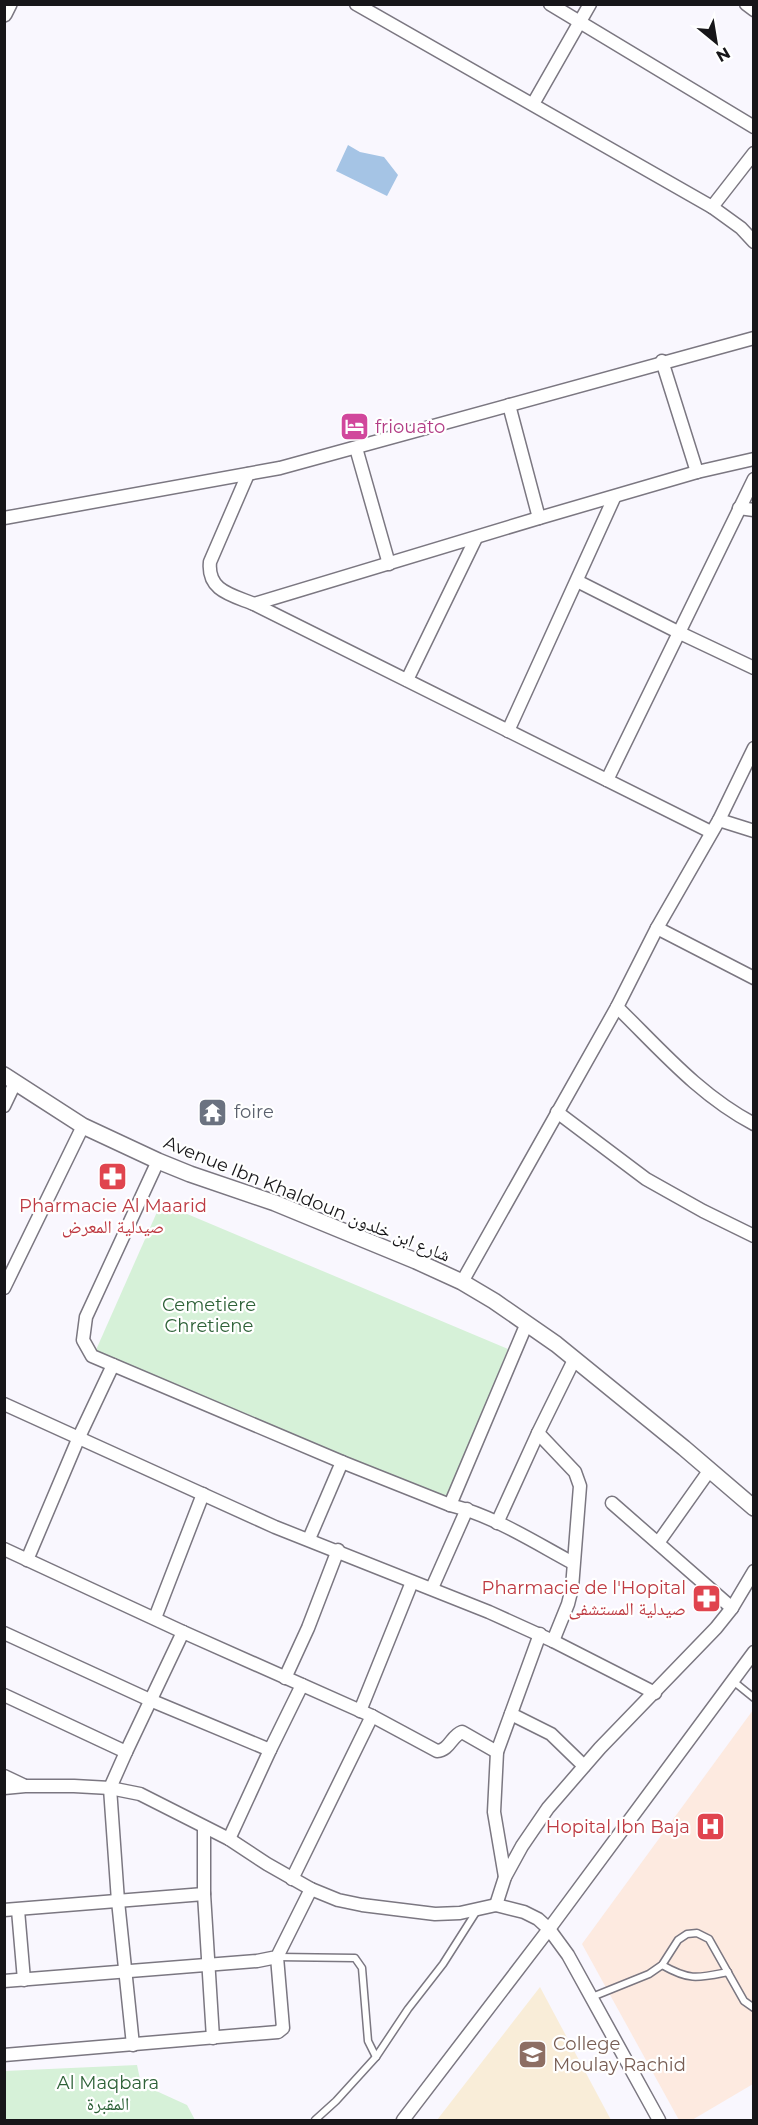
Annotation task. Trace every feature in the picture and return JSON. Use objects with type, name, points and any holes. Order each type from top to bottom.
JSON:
[{"type":"street","points":[[4,14],[9,4]]},
{"type":"street","points":[[356,4],[712,207],[741,228],[753,242]]},
{"type":"street","points":[[550,4],[753,127]]},
{"type":"street","points":[[533,104],[590,4]]},
{"type":"street","points":[[746,4],[753,10]]},
{"type":"street","points":[[712,207],[753,153]]},
{"type":"street","points":[[4,518],[248,474],[356,448],[662,361],[753,338]]},
{"type":"street","points":[[662,361],[697,472]]},
{"type":"street","points":[[509,405],[539,518]]},
{"type":"street","points":[[356,448],[389,564]]},
{"type":"street","points":[[254,604],[697,472],[753,459]]},
{"type":"street","points":[[248,474],[210,562],[209,570],[213,584],[219,589],[254,604],[711,832]]},
{"type":"street","points":[[608,780],[753,479]]},
{"type":"street","points":[[508,731],[614,498]]},
{"type":"street","points":[[740,508],[753,510]]},
{"type":"street","points":[[407,680],[476,538]]},
{"type":"street","points":[[577,581],[753,668]]},
{"type":"street","points":[[462,1282],[719,820],[753,748]]},
{"type":"street","points":[[719,820],[753,831]]},
{"type":"street","points":[[657,928],[752,975]]},
{"type":"street","points":[[617,1007],[711,1098],[753,1124]]},
{"type":"street","points":[[4,1106],[8,1079]]},
{"type":"street","name":"Avenue Ibn Khaldoun شارع ابن خلدون","points":[[8,1079],[83,1126],[158,1161],[306,1216],[462,1282],[527,1323],[684,1448],[753,1508]]},
{"type":"street","points":[[557,1112],[646,1179],[753,1236]]},
{"type":"street","points":[[6,1283],[83,1126]]},
{"type":"street","points":[[158,1161],[86,1317],[83,1340],[92,1356],[342,1462],[450,1505],[466,1509],[573,1563]]},
{"type":"street","points":[[450,1505],[527,1323]]},
{"type":"street","points":[[497,1523],[574,1360]]},
{"type":"street","points":[[27,1560],[79,1437],[113,1365]]},
{"type":"street","points":[[4,1404],[275,1527],[432,1588],[540,1634],[655,1693]]},
{"type":"street","points":[[538,1433],[570,1465],[580,1481],[570,1597],[554,1641]]},
{"type":"street","points":[[309,1539],[342,1462]]},
{"type":"street","points":[[658,1543],[709,1471]]},
{"type":"street","points":[[155,1618],[203,1494]]},
{"type":"street","points":[[612,1503],[732,1608]]},
{"type":"street","points":[[432,1588],[466,1509]]},
{"type":"street","points":[[4,1550],[372,1716],[437,1751],[446,1748],[454,1737],[462,1732],[497,1752]]},
{"type":"street","points":[[285,1678],[308,1628],[338,1551]]},
{"type":"street","points":[[496,1905],[505,1877],[522,1846],[548,1808],[716,1628],[732,1608],[753,1571]]},
{"type":"street","points":[[360,1711],[412,1582]]},
{"type":"street","points":[[133,2045],[118,1901],[110,1788],[183,1632]]},
{"type":"street","points":[[4,1633],[150,1700],[270,1750]]},
{"type":"street","points":[[505,1877],[494,1812],[497,1752],[540,1634]]},
{"type":"street","points":[[403,2121],[549,1929],[753,1652]]},
{"type":"street","points":[[229,1839],[302,1685]]},
{"type":"street","points":[[4,1695],[126,1752]]},
{"type":"street","points":[[511,1714],[550,1734],[584,1767]]},
{"type":"street","points":[[292,1879],[372,1716]]},
{"type":"street","points":[[4,1776],[25,1786]]},
{"type":"street","points":[[4,1788],[25,1786],[110,1788],[140,1794],[229,1839],[311,1889],[354,1904],[412,1912],[460,1913],[496,1905],[538,1918],[568,1955],[659,2121]]},
{"type":"street","points":[[204,1827],[204,1894],[213,2038]]},
{"type":"street","points":[[4,2055],[282,2030],[277,1958],[311,1889]]},
{"type":"street","points":[[4,1910],[204,1894]]},
{"type":"street","points":[[18,1910],[24,1980]]},
{"type":"street","points":[[4,1981],[277,1958]]},
{"type":"lane","points":[[733,1680],[753,1698]]},
{"type":"lane","points":[[315,2121],[376,2057],[408,2009],[443,1964],[478,1909]]},
{"type":"lane","points":[[591,1998],[649,1974],[662,1965],[678,1940],[687,1934],[698,1933],[709,1939],[744,2001],[753,2008]]},
{"type":"lane","points":[[277,1958],[355,1958],[358,1961],[362,1968],[368,2041],[376,2057]]},
{"type":"lane","points":[[662,1965],[689,1978],[728,1972]]},
{"type":"shaded area","name":"Hopital Ibn Baja","points":[[753,1710],[753,2084],[692,2120],[679,2120],[582,1944]]},
{"type":"shaded area","name":"College Moulay Rachid","points":[[540,1987],[611,2120],[437,2120]]},
{"type":"green space","name":"Cemetiere Chretiene","points":[[161,1203],[508,1349],[444,1506],[92,1359]]},
{"type":"green space","name":"Al Maqbara المقبرة","points":[[137,2065],[141,2084],[187,2105],[195,2120],[5,2120],[5,2071]]},
{"type":"water","points":[[348,145],[360,152],[384,157],[398,175],[387,196],[336,171]]},
{"type":"place","name":"friouato","points":[[354,427]]},
{"type":"place","name":"foire","points":[[213,1112]]},
{"type":"place","name":"Pharmacie Al Maarid صيدلية المعرض","points":[[113,1177]]},
{"type":"place","name":"Pharmacie de l'Hopital صيدلية المستشفى","points":[[707,1598]]},
{"type":"place","name":"Hopital Ibn Baja","points":[[711,1827]]},
{"type":"place","name":"College Moulay Rachid","points":[[532,2054]]}]
